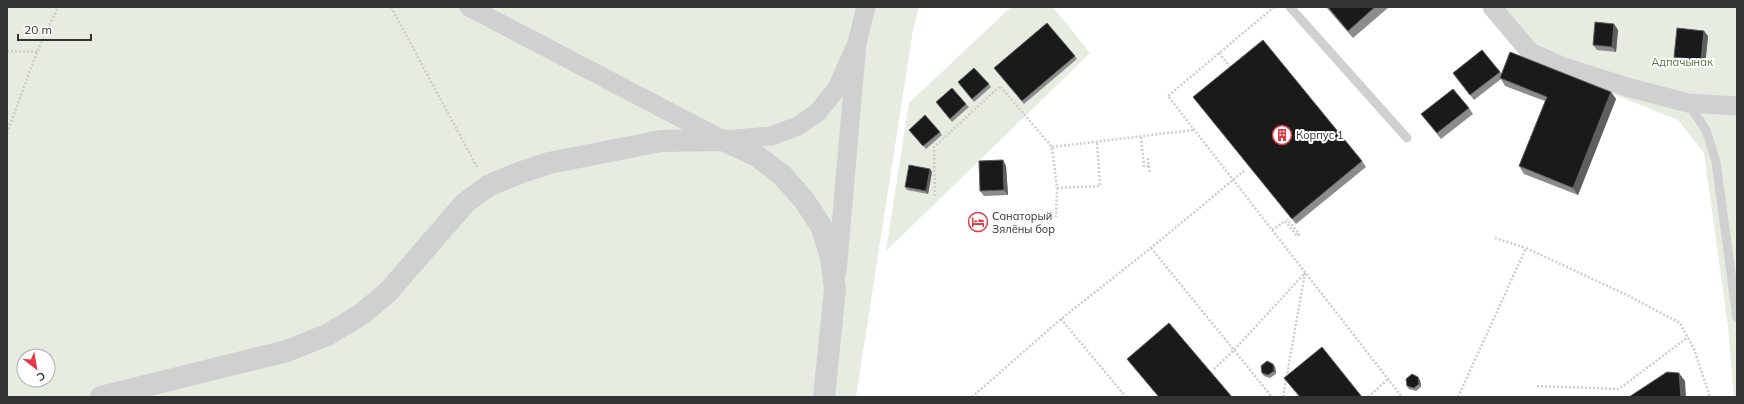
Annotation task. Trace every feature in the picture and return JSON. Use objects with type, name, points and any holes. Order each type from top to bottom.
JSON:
[{"type":"street","points":[[469,7],[723,140],[757,156],[782,175],[804,200],[821,226],[831,257],[835,289]]},
{"type":"street","points":[[824,397],[857,43],[866,7]]},
{"type":"street","points":[[1492,7],[1530,52],[1561,66],[1627,87],[1688,103],[1737,106]]},
{"type":"street","points":[[101,397],[287,351],[327,335],[362,314],[388,292],[465,203],[488,186],[519,173],[557,161],[662,141],[723,140],[771,136],[798,126],[818,112],[837,88],[857,43]]},
{"type":"lane","points":[[1290,7],[1407,138]]},
{"type":"lane","points":[[1688,103],[1706,130],[1716,162],[1737,318]]},
{"type":"path","points":[[7,133],[37,52],[58,7]]},
{"type":"path","points":[[391,7],[488,186]]},
{"type":"path","points":[[1274,7],[1168,96],[1402,397]]},
{"type":"path","points":[[7,51],[37,52]]},
{"type":"path","points":[[1219,53],[1233,70]]},
{"type":"path","points":[[935,196],[934,147],[1000,86],[1052,147],[1057,188],[1056,217]]},
{"type":"path","points":[[1052,147],[1194,130]]},
{"type":"path","points":[[1141,137],[1144,166],[1149,166]]},
{"type":"path","points":[[1057,188],[1100,186],[1097,142]]},
{"type":"path","points":[[1148,158],[1150,173]]},
{"type":"path","points":[[972,397],[1061,319],[1151,248],[1245,170]]},
{"type":"path","points":[[1272,230],[1285,220],[1297,236],[1299,234],[1287,219]]},
{"type":"path","points":[[1495,238],[1526,248],[1625,294],[1680,323],[1694,349],[1710,397]]},
{"type":"path","points":[[1151,248],[1272,397]]},
{"type":"path","points":[[1458,397],[1526,248]]},
{"type":"path","points":[[1214,369],[1234,350],[1305,273]]},
{"type":"path","points":[[1283,397],[1305,273]]},
{"type":"path","points":[[1061,319],[1126,397]]},
{"type":"path","points":[[1537,386],[1619,389],[1688,337]]},
{"type":"path","points":[[1368,397],[1388,379]]},
{"type":"green space","points":[[7,7],[919,7],[913,30],[856,397],[7,397]]},
{"type":"green space","points":[[1011,7],[1053,7],[1090,53],[886,251],[909,103]]},
{"type":"green space","name":"Адпачынак","points":[[1483,7],[1737,7],[1737,397],[1734,397],[1728,327],[1704,153],[1678,120],[1563,74]]},
{"type":"building","points":[[1328,7],[1375,7],[1348,31]]},
{"type":"building","points":[[1595,22],[1614,24],[1612,47],[1593,45]]},
{"type":"building","points":[[1047,23],[1075,56],[1022,101],[994,68]]},
{"type":"building","points":[[1677,28],[1704,31],[1701,60],[1674,57]]},
{"type":"building","name":"Корпус 1","points":[[1263,40],[1362,161],[1292,219],[1193,97]]},
{"type":"building","points":[[1482,50],[1500,72],[1470,95],[1453,73]]},
{"type":"building","points":[[1510,52],[1611,92],[1573,188],[1519,166],[1547,97],[1500,78]]},
{"type":"building","points":[[974,68],[989,84],[972,99],[958,82]]},
{"type":"building","points":[[952,88],[966,104],[950,119],[936,102]]},
{"type":"building","points":[[1453,89],[1469,108],[1437,133],[1421,114]]},
{"type":"building","points":[[925,115],[940,132],[923,146],[909,130]]},
{"type":"building","points":[[1003,160],[1004,190],[980,191],[979,161]]},
{"type":"building","points":[[909,165],[930,169],[926,191],[905,187]]},
{"type":"building","points":[[1169,323],[1232,397],[1159,397],[1127,359]]},
{"type":"building","points":[[1322,347],[1362,397],[1300,397],[1284,378]]},
{"type":"building","points":[[1267,361],[1273,364],[1274,371],[1268,375],[1262,373],[1261,366]]},
{"type":"building","points":[[1667,372],[1679,373],[1681,397],[1629,397]]},
{"type":"building","points":[[1412,374],[1418,377],[1419,384],[1414,388],[1407,386],[1406,379]]},
{"type":"place","name":"Корпус 1","points":[[1282,135]]},
{"type":"place","name":"Санаторый Зялёны бор","points":[[978,222]]}]
